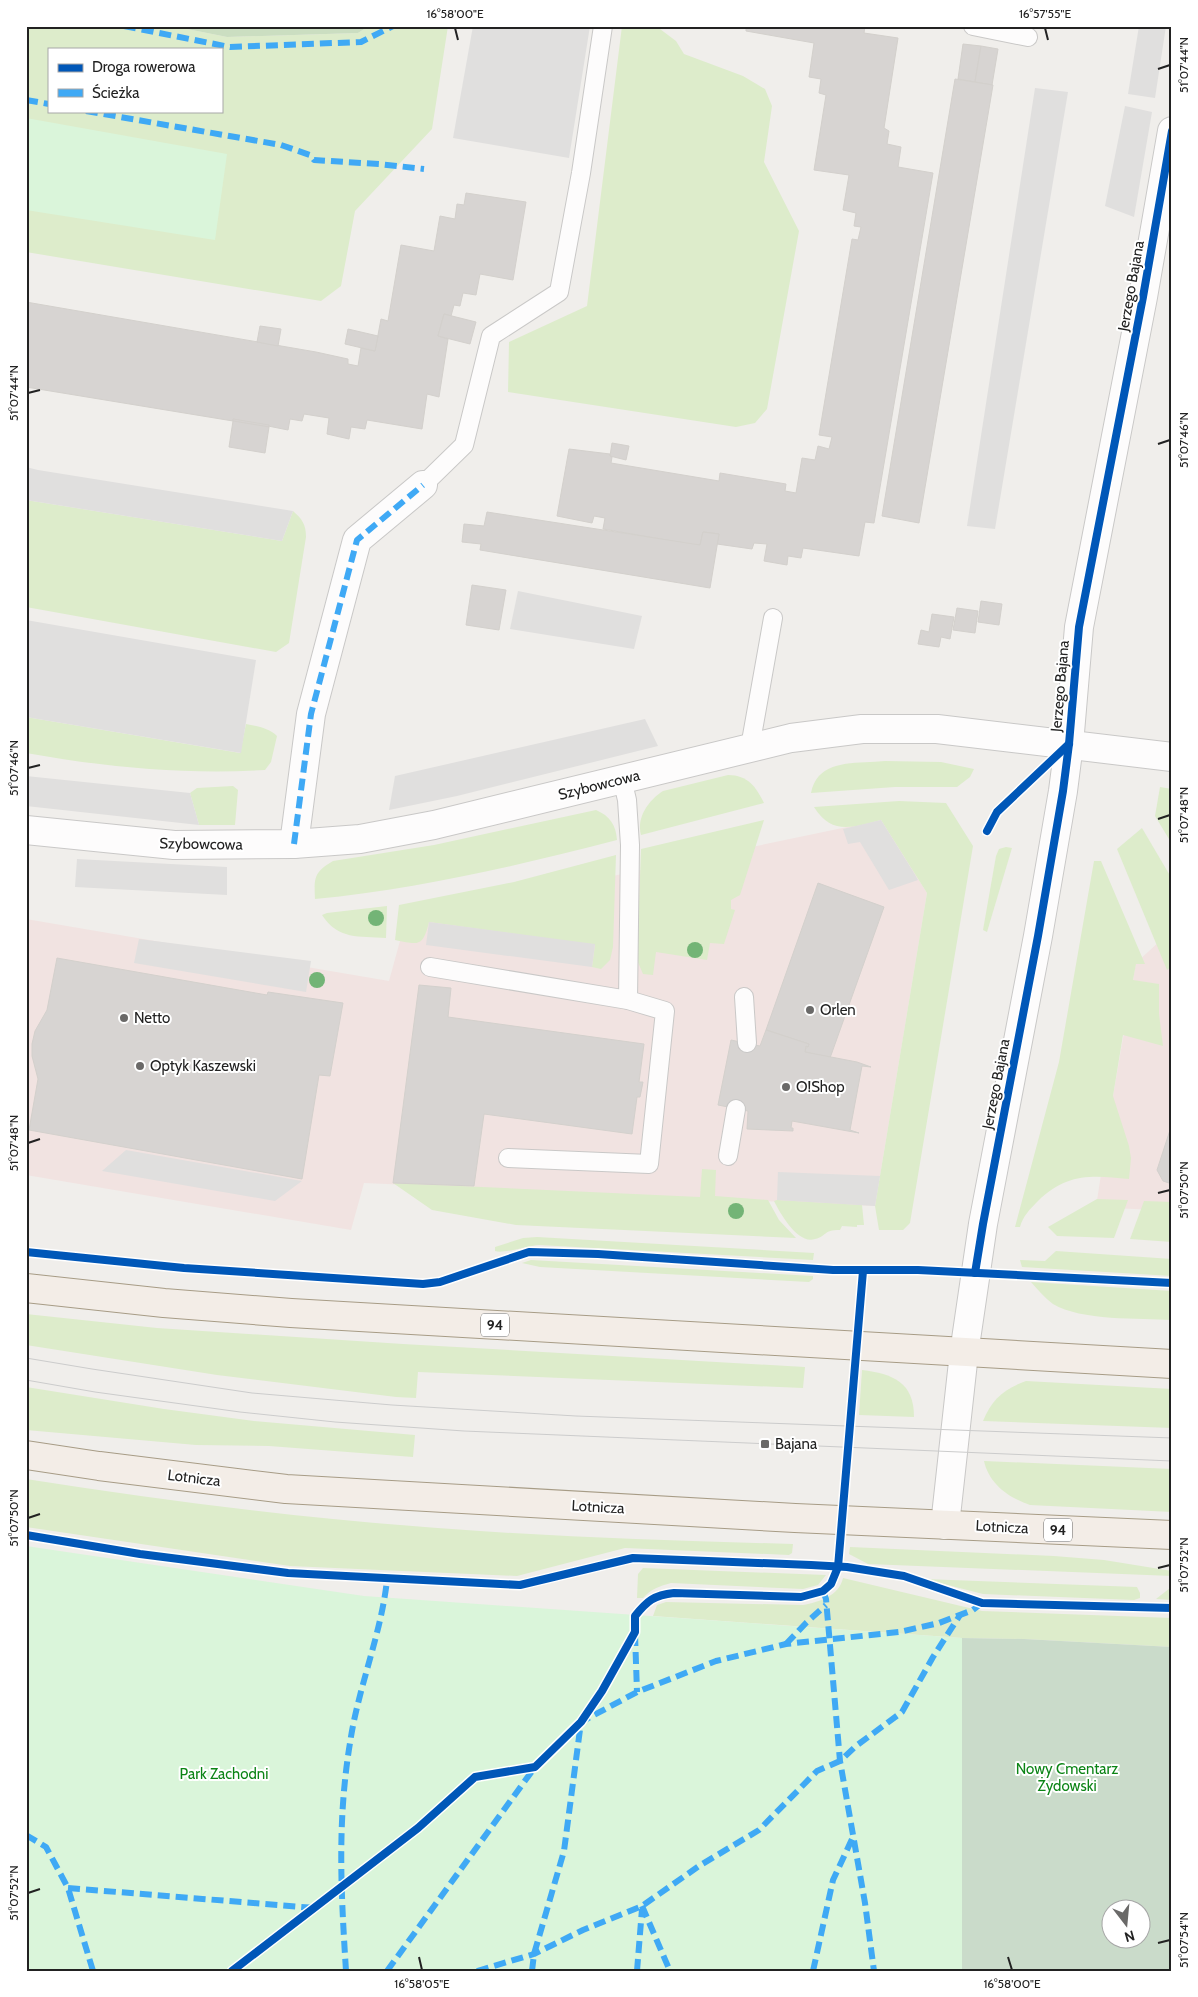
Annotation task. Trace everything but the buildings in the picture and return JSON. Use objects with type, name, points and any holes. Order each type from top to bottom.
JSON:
[{"type":"main road","name":"94","points":[[26,1288],[164,1303],[292,1314],[1172,1364]]},
{"type":"main road","name":"Lotnicza","points":[[26,1455],[286,1489],[945,1525],[1172,1535]]},
{"type":"street","name":"Jerzego Bajana","points":[[945,1525],[964,1353],[983,1224],[1038,936],[1069,744],[1079,627],[1143,297],[1172,131]]},
{"type":"street","points":[[294,844],[311,714],[357,540],[423,486]]},
{"type":"street","name":"Szybowcowa","points":[[26,830],[174,845],[294,844],[360,839],[434,825],[791,738],[862,729],[937,729],[1172,757]]},
{"type":"lane","points":[[423,486],[464,445],[492,336],[559,292],[581,173],[603,26]]},
{"type":"lane","points":[[973,26],[1028,37]]},
{"type":"lane","points":[[750,747],[774,618]]},
{"type":"lane","points":[[622,779],[627,800],[630,845],[628,1000]]},
{"type":"lane","points":[[430,967],[628,1000],[665,1011],[650,1164],[508,1158]]},
{"type":"lane","points":[[744,997],[747,1043]]},
{"type":"lane","points":[[728,1156],[736,1109]]},
{"type":"shaded area","points":[[473,26],[590,26],[569,158],[453,138]]},
{"type":"shaded area","points":[[1139,26],[1166,26],[1155,98],[1128,94]]},
{"type":"shaded area","points":[[1035,88],[1068,92],[995,529],[967,526]]},
{"type":"shaded area","points":[[1125,106],[1152,112],[1134,217],[1105,206]]},
{"type":"shaded area","points":[[26,467],[293,511],[282,541],[26,500]]},
{"type":"shaded area","points":[[518,591],[642,616],[634,649],[510,629]]},
{"type":"shaded area","points":[[26,620],[256,660],[241,753],[26,717]]},
{"type":"shaded area","points":[[645,719],[658,746],[457,796],[389,810],[395,776]]},
{"type":"shaded area","points":[[26,776],[190,793],[199,825],[26,806]]},
{"type":"shaded area","points":[[881,820],[927,893],[875,1206],[364,1183],[351,1230],[26,1175],[26,919],[389,981],[406,919]]},
{"type":"shaded area","points":[[881,820],[918,880],[889,890],[860,842],[848,844],[843,829]]},
{"type":"shaded area","points":[[77,859],[227,867],[227,895],[75,887]]},
{"type":"shaded area","points":[[429,922],[595,944],[592,967],[426,945]]},
{"type":"shaded area","points":[[1172,930],[1172,1211],[1096,1207],[1136,963]]},
{"type":"shaded area","points":[[139,939],[311,961],[306,992],[134,963]]},
{"type":"shaded area","points":[[126,1150],[302,1181],[275,1201],[102,1171]]},
{"type":"shaded area","points":[[778,1172],[880,1176],[875,1206],[777,1200]]},
{"type":"green space","points":[[26,26],[172,26],[227,37],[358,33],[369,26],[448,26],[432,129],[355,211],[341,286],[321,301],[26,252]]},
{"type":"green space","points":[[172,26],[369,26],[358,33],[227,37]]},
{"type":"green space","points":[[622,26],[656,26],[676,41],[684,54],[743,76],[765,89],[772,106],[764,162],[799,231],[767,409],[755,423],[736,427],[508,392],[509,342],[587,306]]},
{"type":"green space","points":[[26,118],[227,154],[215,240],[26,210]]},
{"type":"green space","points":[[26,500],[282,541],[293,511],[303,522],[306,537],[289,643],[276,652],[26,607]]},
{"type":"green space","points":[[26,717],[240,753],[246,724],[267,729],[277,736],[271,762],[265,770],[175,771],[145,769],[26,753]]},
{"type":"green space","points":[[885,761],[941,762],[974,769],[970,777],[957,787],[895,787],[811,793],[815,782],[821,774],[830,768],[851,763]]},
{"type":"green space","points":[[728,775],[741,777],[750,783],[764,803],[641,835],[640,822],[645,810],[653,799],[663,791]]},
{"type":"green space","points":[[233,786],[238,790],[235,825],[199,825],[190,793],[197,788]]},
{"type":"green space","points":[[1160,787],[1172,789],[1172,844],[1155,816]]},
{"type":"green space","points":[[899,801],[946,803],[973,846],[910,1223],[903,1230],[879,1230],[875,1206],[927,893],[881,820],[852,827],[836,826],[821,816],[814,807]]},
{"type":"green space","points":[[596,810],[605,815],[611,822],[617,840],[467,876],[353,895],[315,899],[316,876],[333,861],[434,845]]},
{"type":"green space","points":[[764,820],[740,895],[731,900],[731,909],[735,910],[724,944],[710,943],[707,960],[656,952],[653,975],[643,974],[637,960],[641,849]]},
{"type":"green space","points":[[1142,828],[1172,879],[1172,966],[1167,970],[1117,849]]},
{"type":"green space","points":[[1012,848],[987,932],[983,930],[996,856],[999,849]]},
{"type":"green space","points":[[616,855],[613,947],[610,960],[601,969],[592,967],[595,945],[429,922],[425,936],[419,942],[410,943],[395,940],[399,905],[514,882]]},
{"type":"green space","points":[[1094,861],[1101,861],[1145,964],[1136,964],[1133,980],[1159,984],[1159,1014],[1163,1046],[1123,1035],[1113,1096],[1129,1146],[1131,1158],[1129,1179],[1091,1177],[1080,1178],[1059,1185],[1038,1201],[1027,1213],[1020,1227],[1015,1227],[1059,1062]]},
{"type":"green space","points":[[387,906],[386,938],[342,933],[328,923],[322,915],[327,913]]},
{"type":"green space","points":[[702,1169],[716,1170],[715,1196],[768,1200],[779,1220],[796,1238],[516,1225],[432,1210],[393,1183],[700,1197]]},
{"type":"green space","points":[[1097,1199],[1128,1200],[1114,1238],[1057,1236],[1048,1227]]},
{"type":"green space","points":[[774,1201],[862,1205],[864,1225],[857,1225],[857,1227],[842,1226],[840,1230],[830,1231],[819,1238],[809,1240],[796,1233],[790,1227]]},
{"type":"green space","points":[[1144,1201],[1172,1202],[1172,1242],[1130,1239]]},
{"type":"green space","points":[[537,1237],[814,1253],[813,1260],[539,1245],[499,1252],[495,1251],[495,1247],[523,1238]]},
{"type":"green space","points":[[1056,1251],[1172,1259],[1172,1276],[1022,1267],[1020,1260],[1045,1261]]},
{"type":"green space","points":[[531,1260],[813,1276],[813,1279],[809,1282],[540,1267],[522,1263]]},
{"type":"green space","points":[[1031,1282],[1172,1291],[1172,1320],[1111,1318],[1079,1313],[1053,1304]]},
{"type":"green space","points":[[26,1314],[157,1328],[805,1367],[803,1388],[418,1372],[416,1398],[396,1397],[217,1375],[26,1345]]},
{"type":"green space","points":[[862,1370],[883,1374],[900,1382],[910,1395],[914,1417],[859,1415]]},
{"type":"green space","points":[[1026,1381],[1172,1389],[1172,1428],[983,1421],[990,1407],[1005,1391]]},
{"type":"green space","points":[[26,1387],[254,1421],[415,1435],[413,1457],[269,1446],[196,1445],[26,1430]]},
{"type":"green space","points":[[984,1461],[1172,1469],[1172,1512],[1030,1505],[1001,1489],[990,1477]]},
{"type":"green space","points":[[26,1479],[252,1510],[423,1527],[597,1537],[793,1544],[792,1553],[789,1555],[625,1548],[517,1576],[290,1566],[26,1527]]},
{"type":"green space","name":"Park Zachodni","points":[[26,1546],[364,1596],[962,1638],[962,1971],[26,1971]]},
{"type":"green space","points":[[850,1547],[1104,1560],[1172,1571],[1172,1576],[868,1564],[849,1554]]},
{"type":"green space","points":[[643,1568],[826,1575],[818,1585],[803,1589],[671,1583],[656,1588],[643,1598],[637,1598],[638,1574]]},
{"type":"green space","points":[[843,1578],[982,1611],[1172,1618],[1172,1647],[1024,1639],[962,1638],[653,1616],[657,1605],[666,1602],[803,1605],[822,1600],[833,1594]]},
{"type":"green space","points":[[924,1579],[1137,1587],[1140,1598],[1134,1600],[983,1594]]},
{"type":"green space","points":[[1172,1588],[1172,1600],[1156,1599]]},
{"type":"green space","name":"Nowy Cmentarz Żydowski","points":[[962,1638],[1024,1639],[1172,1647],[1172,1971],[962,1971]]},
{"type":"tram line","points":[[26,1358],[252,1393],[392,1405],[576,1416],[1172,1438]]},
{"type":"tram line","points":[[26,1380],[95,1392],[240,1412],[335,1422],[464,1431],[1172,1461]]},
{"type":"marked path","points":[[124,26],[230,47],[361,42],[393,26]]},
{"type":"marked path","points":[[26,100],[48,104]]},
{"type":"marked path","points":[[92,112],[281,145],[310,155],[314,160],[424,169]]},
{"type":"marked path","points":[[294,844],[311,714],[357,540],[423,485]]},
{"type":"marked path","points":[[346,1971],[341,1857],[346,1772],[358,1702],[380,1621],[387,1580]]},
{"type":"marked path","points":[[823,1591],[826,1599],[840,1761],[865,1903],[874,1971]]},
{"type":"marked path","points":[[532,1971],[534,1954],[564,1851],[581,1722],[637,1692],[716,1661],[786,1644],[899,1632],[939,1623],[973,1610],[982,1603]]},
{"type":"marked path","points":[[786,1644],[826,1605]]},
{"type":"marked path","points":[[477,1971],[534,1954],[583,1930],[642,1906],[699,1866],[759,1830],[817,1771],[840,1761],[856,1746],[902,1712],[933,1657],[960,1615]]},
{"type":"marked path","points":[[635,1634],[637,1692]]},
{"type":"marked path","points":[[387,1971],[535,1767]]},
{"type":"marked path","points":[[26,1835],[46,1847],[68,1888],[93,1971]]},
{"type":"marked path","points":[[813,1971],[833,1880],[853,1837]]},
{"type":"marked path","points":[[68,1888],[315,1908]]},
{"type":"marked path","points":[[642,1906],[670,1971]]},
{"type":"marked path","points":[[637,1971],[642,1909]]},
{"type":"cycle path","points":[[975,1273],[1063,791],[1079,627],[1143,297],[1172,131]]},
{"type":"cycle path","points":[[987,831],[997,812],[1069,744]]},
{"type":"cycle path","points":[[26,1252],[184,1268],[423,1284],[440,1282],[529,1252],[598,1254],[833,1270],[918,1270],[1172,1283]]},
{"type":"cycle path","points":[[232,1971],[418,1828],[475,1777],[535,1767],[581,1722],[602,1691],[635,1632],[635,1616],[643,1606],[652,1600],[661,1595],[674,1593],[801,1597],[823,1591],[831,1584],[838,1567],[863,1271]]},
{"type":"cycle path","points":[[26,1535],[140,1554],[288,1573],[520,1585],[633,1558],[811,1565],[847,1567],[904,1576],[982,1603],[1172,1608]]},
{"type":"place","name":"Orlen","points":[[810,1010]]},
{"type":"place","name":"Netto","points":[[124,1018]]},
{"type":"place","name":"Optyk Kaszewski","points":[[140,1066]]},
{"type":"place","name":"O!Shop","points":[[786,1087]]},
{"type":"place","name":"Bajana","points":[[765,1444]]}]
